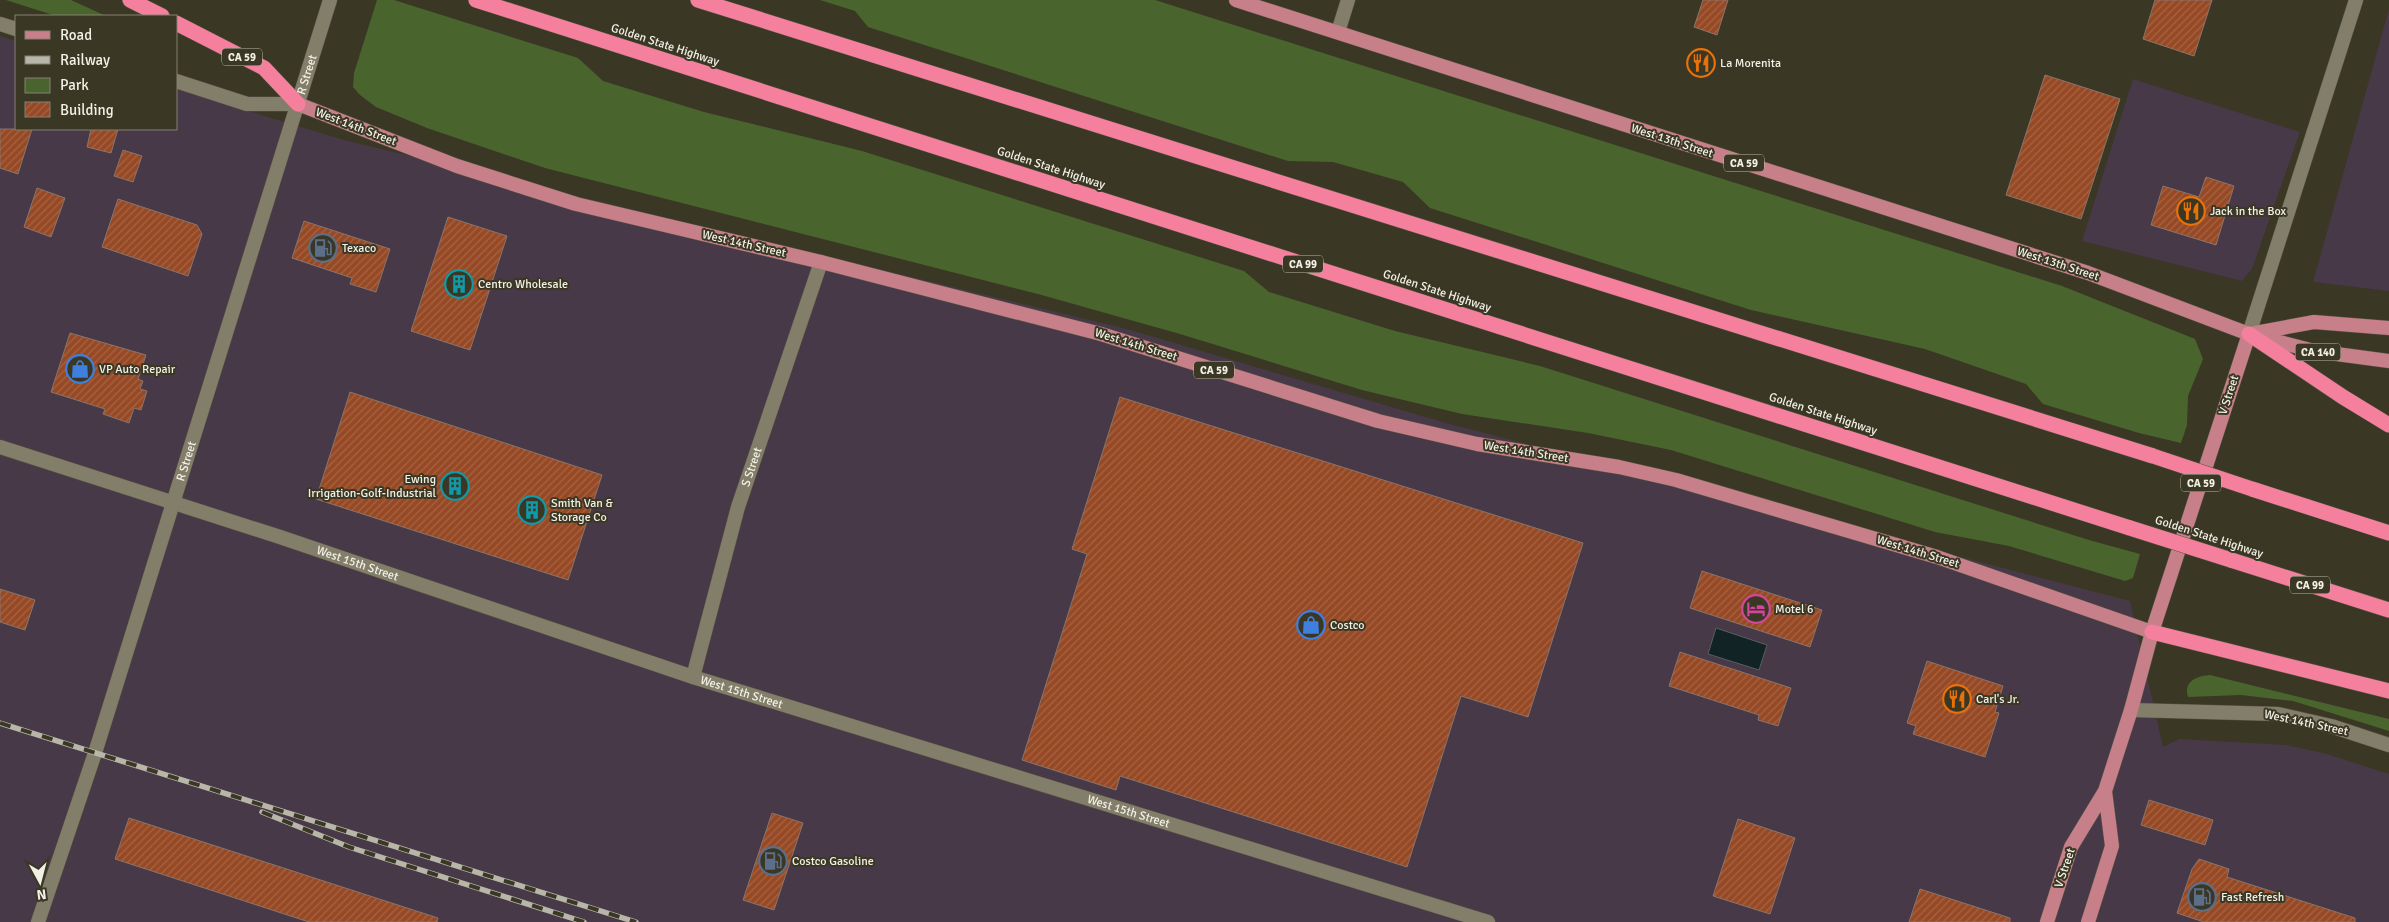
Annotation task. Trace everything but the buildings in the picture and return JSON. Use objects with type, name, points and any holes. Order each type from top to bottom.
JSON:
[{"type":"highway","points":[[130,0],[160,15]]},
{"type":"highway","name":"Golden State Highway","points":[[476,0],[2389,610]]},
{"type":"highway","points":[[698,0],[2153,456],[2389,533]]},
{"type":"highway","name":"CA 59","points":[[178,24],[264,68],[298,104]]},
{"type":"highway","points":[[2249,334],[2343,397],[2389,425]]},
{"type":"highway","points":[[2152,632],[2389,691]]},
{"type":"main road","name":"West 13th Street","points":[[1236,0],[1540,99],[2088,273],[2249,334]]},
{"type":"main road","name":"West 14th Street","points":[[298,104],[457,166],[576,204],[821,262],[1101,334],[1378,421],[1477,444],[1619,467],[1701,487],[1937,557],[2152,632]]},
{"type":"main road","name":"CA 140","points":[[2249,334],[2314,322],[2389,328]]},
{"type":"main road","name":"CA 140","points":[[2249,334],[2314,351],[2389,360]]},
{"type":"main road","name":"V Street","points":[[2047,922],[2071,847],[2105,792],[2131,710],[2152,632],[2249,334]]},
{"type":"main road","name":"V Street","points":[[2088,922],[2112,846],[2105,792]]},
{"type":"street","name":"R Street","points":[[38,922],[95,753],[330,0]]},
{"type":"street","points":[[1338,32],[1348,0]]},
{"type":"street","name":"V Street","points":[[2249,334],[2356,0]]},
{"type":"street","points":[[0,24],[15,29]]},
{"type":"street","name":"West 14th Street","points":[[178,82],[247,104],[298,104]]},
{"type":"street","name":"S Street","points":[[694,677],[738,507],[821,262]]},
{"type":"street","name":"West 15th Street","points":[[0,447],[280,537],[694,677],[1488,922]]},
{"type":"street","name":"West 14th Street","points":[[2131,710],[2278,714],[2331,726],[2389,745]]},
{"type":"shaded area","points":[[2389,9],[2389,291],[2313,282]]},
{"type":"shaded area","points":[[0,36],[15,41],[15,130],[178,130],[178,90],[344,140],[1127,329],[1446,423],[2130,601],[2163,747],[2179,739],[2286,745],[2327,754],[2389,774],[2389,922],[0,922]]},
{"type":"shaded area","points":[[2133,79],[2300,132],[2252,269],[2242,281],[2082,241]]},
{"type":"shaded area","points":[[1716,628],[1767,645],[1759,670],[1708,654]]},
{"type":"green space","points":[[6,0],[71,0],[104,15],[53,15]]},
{"type":"green space","points":[[377,0],[394,0],[578,58],[603,81],[704,112],[862,151],[1244,271],[1269,292],[1395,331],[1540,366],[2089,540],[2140,554],[2133,578],[2125,581],[2009,546],[1935,532],[1671,450],[1588,433],[1462,414],[1362,390],[1180,334],[1038,294],[545,168],[427,128],[376,107],[360,95],[353,87],[354,73]]},
{"type":"green space","points":[[820,0],[1155,0],[2062,286],[2195,339],[2203,359],[2188,396],[2187,425],[2181,443],[2139,433],[2043,404],[2026,384],[1925,349],[1751,310],[1430,208],[1403,182],[1333,162],[1288,161],[868,27],[855,11]]},
{"type":"green space","points":[[2210,675],[2389,719],[2389,731],[2293,701],[2241,695],[2188,697],[2188,687],[2192,680]]},
{"type":"railway","points":[[0,723],[636,922]]},
{"type":"railway","points":[[262,812],[349,847],[584,922]]},
{"type":"place","name":"La Morenita","points":[[1701,63]]},
{"type":"place","name":"Jack in the Box","points":[[2191,211]]},
{"type":"place","name":"Texaco","points":[[323,248]]},
{"type":"place","name":"Centro Wholesale","points":[[459,284]]},
{"type":"place","name":"VP Auto Repair","points":[[80,369]]},
{"type":"place","name":"Ewing Irrigation-Golf-Industrial","points":[[455,486]]},
{"type":"place","name":"Smith Van & Storage Co","points":[[532,510]]},
{"type":"place","name":"Motel 6","points":[[1756,609]]},
{"type":"place","name":"Costco","points":[[1311,625]]},
{"type":"place","name":"Carl's Jr.","points":[[1957,699]]},
{"type":"place","name":"Costco Gasoline","points":[[773,861]]},
{"type":"place","name":"Fast Refresh","points":[[2202,897]]}]
